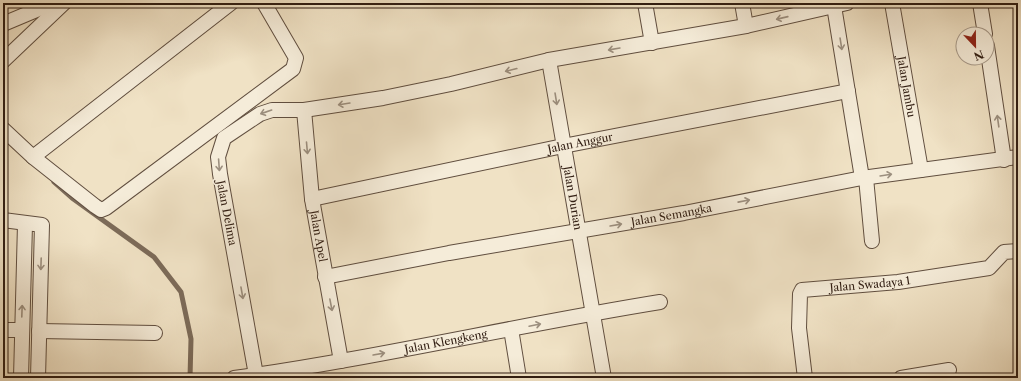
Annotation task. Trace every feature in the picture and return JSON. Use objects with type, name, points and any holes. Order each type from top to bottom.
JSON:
[{"type":"street","points":[[3,24],[53,3]]},
{"type":"street","points":[[3,61],[64,3]]},
{"type":"street","points":[[32,157],[231,3]]},
{"type":"street","points":[[3,129],[32,157],[95,206],[101,210],[106,208],[293,69],[296,58],[264,3]]},
{"type":"street","points":[[645,3],[652,43]]},
{"type":"street","points":[[742,3],[746,26]]},
{"type":"street","name":"Jalan Jambu","points":[[892,3],[921,170]]},
{"type":"street","points":[[980,3],[984,26]]},
{"type":"street","points":[[304,110],[383,98],[451,84],[549,60],[746,26],[841,4],[848,91],[864,178],[872,241]]},
{"type":"street","name":"Jalan Durian","points":[[549,60],[592,313]]},
{"type":"street","points":[[990,66],[1004,160]]},
{"type":"street","name":"Jalan Anggur","points":[[312,199],[563,146],[848,91]]},
{"type":"street","name":"Jalan Delima","points":[[256,375],[218,157],[224,138],[260,114],[272,110],[304,110]]},
{"type":"street","name":"Jalan Apel","points":[[304,110],[312,199],[341,361]]},
{"type":"street","name":"Jalan Semangka","points":[[325,277],[450,253],[684,213],[864,178],[1018,157]]},
{"type":"street","points":[[3,220],[42,225],[38,378]]},
{"type":"street","points":[[21,378],[25,224]]},
{"type":"street","name":"Jalan Swadaya 1","points":[[805,378],[799,328],[800,294],[802,290],[898,282],[989,268],[1004,252],[1018,250]]},
{"type":"street","name":"Jalan Klengkeng","points":[[234,378],[341,361],[511,330],[592,313],[660,302]]},
{"type":"street","points":[[592,313],[604,378]]},
{"type":"street","points":[[3,330],[22,330]]},
{"type":"street","points":[[511,330],[519,378]]},
{"type":"street","points":[[39,331],[155,333]]},
{"type":"street","points":[[901,378],[949,370]]},
{"type":"waterway","points":[[54,182],[72,198],[154,257],[181,292],[191,339],[190,378]]}]
